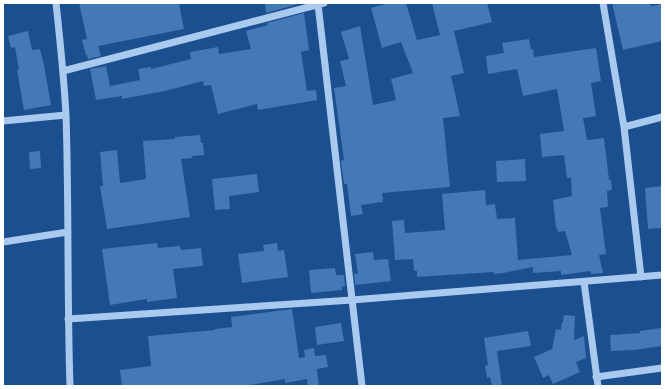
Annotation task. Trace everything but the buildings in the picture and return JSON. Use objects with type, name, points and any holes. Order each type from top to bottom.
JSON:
[{"type":"street","points":[[56,3],[66,115],[70,386]]},
{"type":"street","points":[[603,3],[624,127],[641,277]]},
{"type":"street","points":[[63,70],[321,4],[362,386]]},
{"type":"street","points":[[3,121],[66,115]]},
{"type":"street","points":[[624,127],[662,117]]},
{"type":"street","points":[[3,242],[68,232]]},
{"type":"street","points":[[68,319],[352,300],[662,275]]},
{"type":"street","points":[[584,282],[598,386]]},
{"type":"street","points":[[596,377],[662,368]]}]
